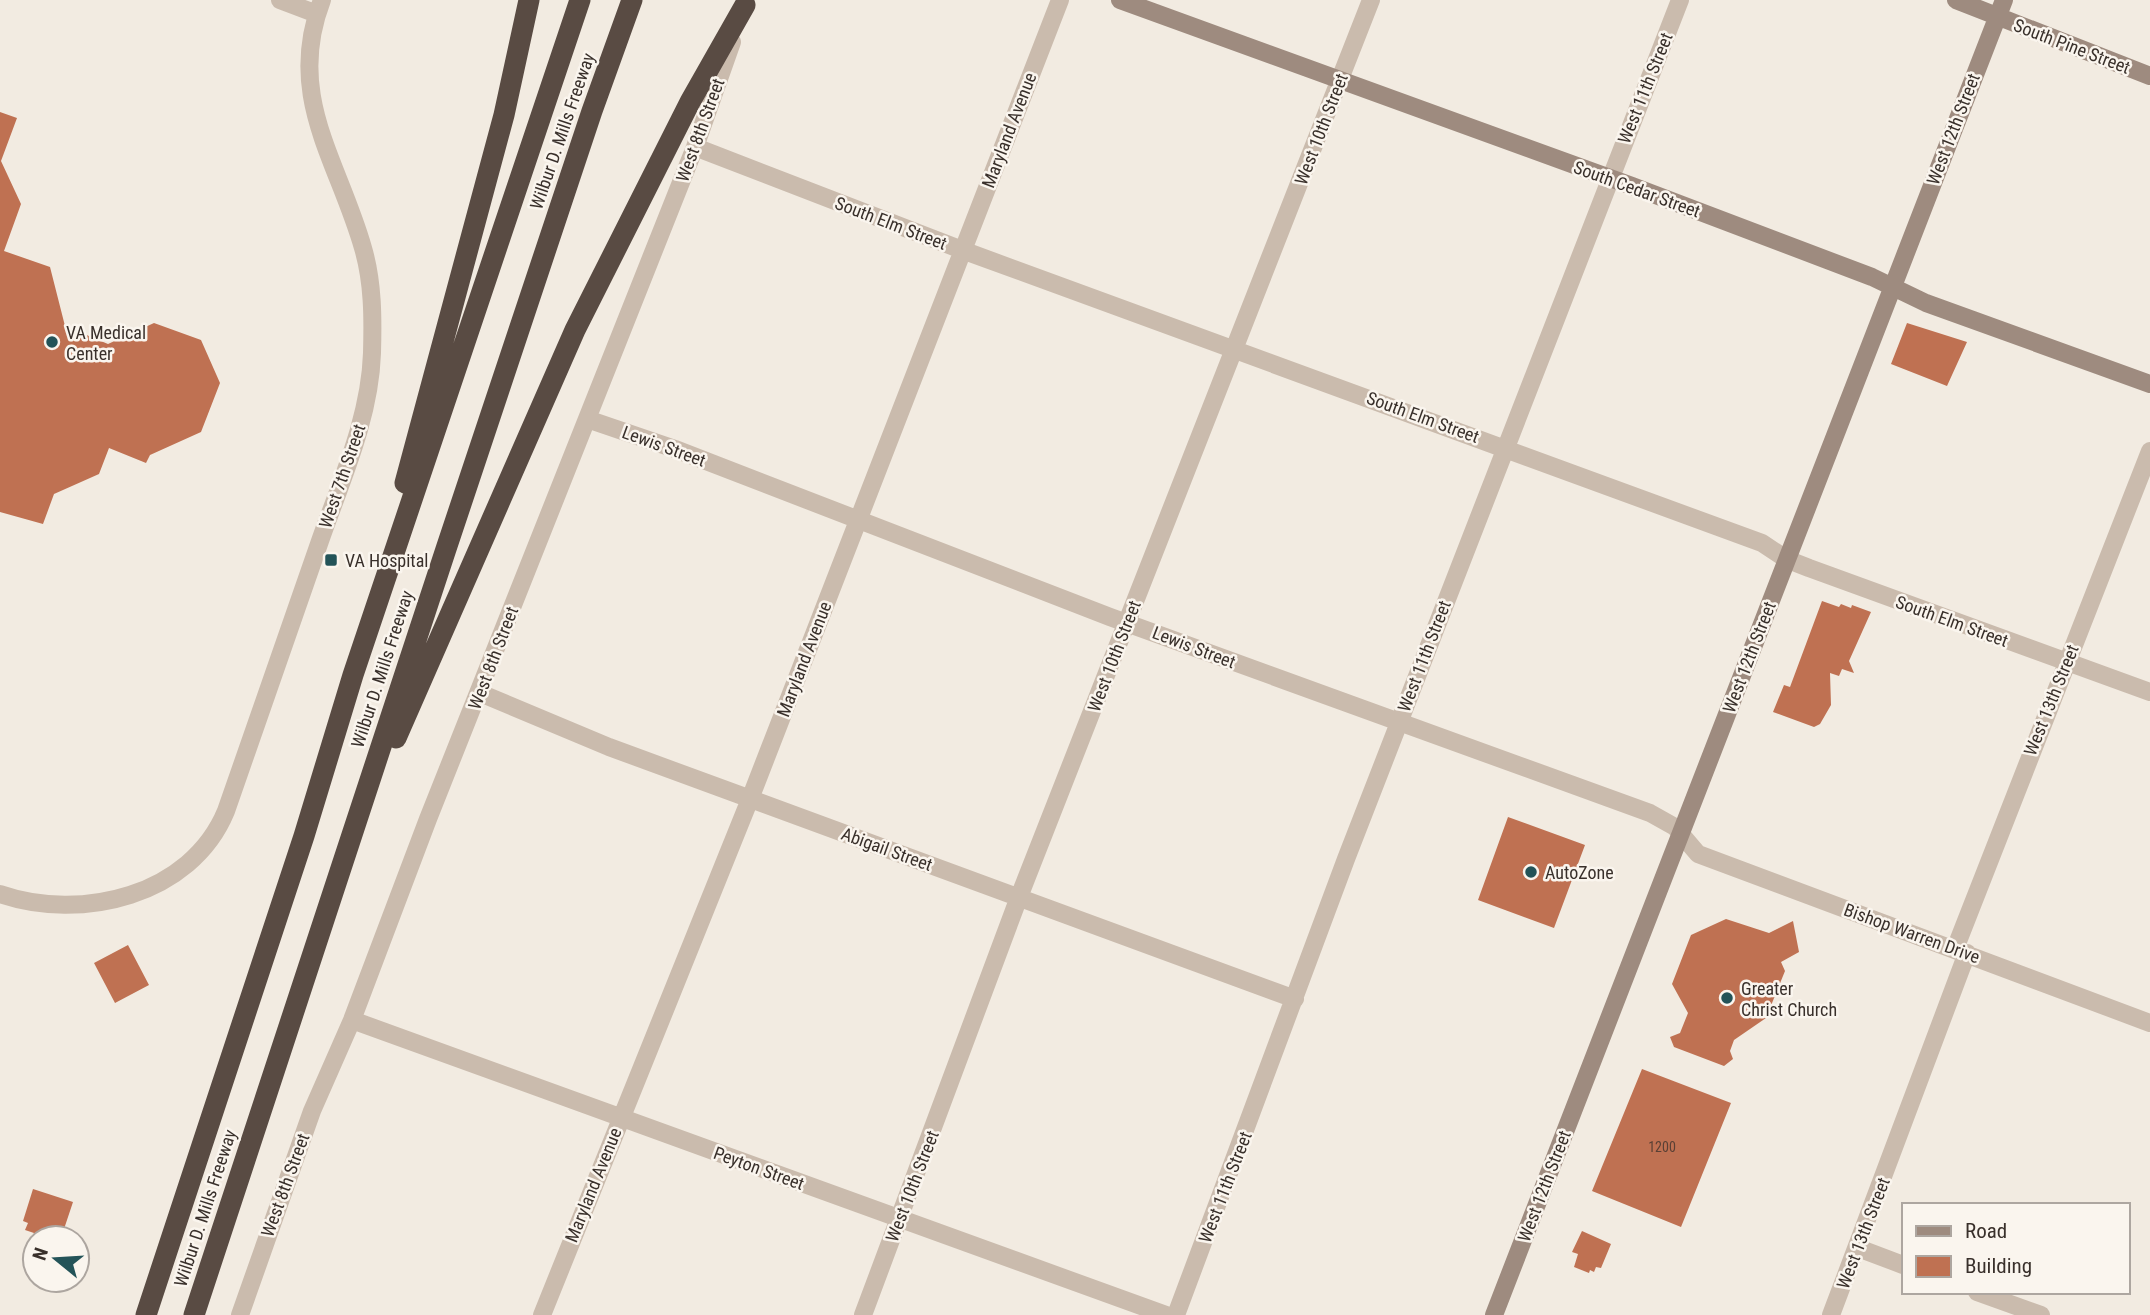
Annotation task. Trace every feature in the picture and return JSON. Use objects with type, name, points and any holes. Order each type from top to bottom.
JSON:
[{"type":"highway","points":[[353,675],[501,128],[529,0]]},
{"type":"highway","name":"Wilbur D. Mills Freeway","points":[[146,1315],[304,836],[353,675],[580,0]]},
{"type":"highway","name":"Wilbur D. Mills Freeway","points":[[194,1315],[587,125],[632,0]]},
{"type":"highway","points":[[345,855],[575,330],[690,102],[746,2]]},
{"type":"main road","name":"South Cedar Street","points":[[1120,0],[1610,178],[1892,286],[1926,303],[2150,384]]},
{"type":"main road","name":"South Pine Street","points":[[1956,0],[2001,8],[2150,76]]},
{"type":"main road","name":"West 12th Street","points":[[1494,1315],[2001,8]]},
{"type":"street","points":[[279,0],[319,7]]},
{"type":"street","name":"Maryland Avenue","points":[[542,1315],[750,799],[1060,0]]},
{"type":"street","name":"West 10th Street","points":[[863,1315],[1019,897],[1371,0]]},
{"type":"street","name":"West 11th Street","points":[[1176,1315],[1399,721],[1680,0]]},
{"type":"street","name":"West 8th Street","points":[[240,1315],[312,1111],[352,1020],[428,819],[480,694],[695,147],[746,2]]},
{"type":"street","name":"West 7th Street","points":[[0,894],[37,905],[56,905],[104,902],[148,889],[178,871],[205,846],[217,831],[230,800],[351,450],[370,380],[372,324],[368,266],[348,200],[310,100],[310,50],[319,7]]},
{"type":"street","name":"South Elm Street","points":[[695,147],[962,250],[1762,543],[1786,559],[2150,692]]},
{"type":"street","name":"Lewis Street","points":[[587,419],[675,449],[1127,623],[1650,813],[1675,827],[1680,835]]},
{"type":"street","name":"West 13th Street","points":[[1831,1315],[1858,1248],[1961,951],[2066,662],[2150,451]]},
{"type":"street","name":"Abigail Street","points":[[480,694],[609,747],[1296,999]]},
{"type":"street","name":"Bishop Warren Drive","points":[[1680,835],[1698,854],[2150,1023]]},
{"type":"street","name":"Peyton Street","points":[[352,1020],[1166,1315]]},
{"type":"street","points":[[1858,1248],[1902,1265]]},
{"type":"street","points":[[1983,1294],[2041,1315]]},
{"type":"building","name":"VA Medical Center","points":[[0,112],[17,118],[1,161],[21,204],[4,251],[50,267],[65,326],[108,344],[154,323],[201,340],[220,383],[201,432],[150,455],[146,463],[109,448],[99,474],[54,494],[43,524],[0,512]]},
{"type":"building","points":[[1907,323],[1967,342],[1947,386],[1891,364]]},
{"type":"building","points":[[1822,601],[1839,607],[1841,604],[1851,608],[1852,605],[1871,612],[1849,661],[1854,673],[1842,669],[1839,676],[1830,673],[1831,705],[1820,724],[1814,727],[1773,712],[1784,685],[1790,687]]},
{"type":"building","name":"AutoZone","points":[[1508,817],[1585,845],[1554,928],[1478,900]]},
{"type":"building","name":"Greater Christ Church","points":[[1726,919],[1769,933],[1793,921],[1799,952],[1781,962],[1785,971],[1766,1018],[1734,1040],[1730,1051],[1733,1059],[1724,1066],[1674,1047],[1670,1037],[1680,1033],[1688,1013],[1672,984],[1691,935]]},
{"type":"building","points":[[128,945],[149,985],[115,1003],[94,963]]},
{"type":"building","points":[[1642,1069],[1731,1103],[1681,1227],[1592,1191]]},
{"type":"building","points":[[33,1189],[73,1202],[66,1224],[28,1224],[23,1221]]},
{"type":"building","points":[[1582,1231],[1611,1244],[1601,1268],[1596,1267],[1594,1272],[1590,1270],[1589,1273],[1574,1267],[1578,1254],[1572,1252]]},
{"type":"place","name":"VA Medical Center","points":[[52,342]]},
{"type":"place","name":"VA Hospital","points":[[331,560]]},
{"type":"place","name":"AutoZone","points":[[1531,872]]},
{"type":"place","name":"Greater Christ Church","points":[[1727,998]]}]
